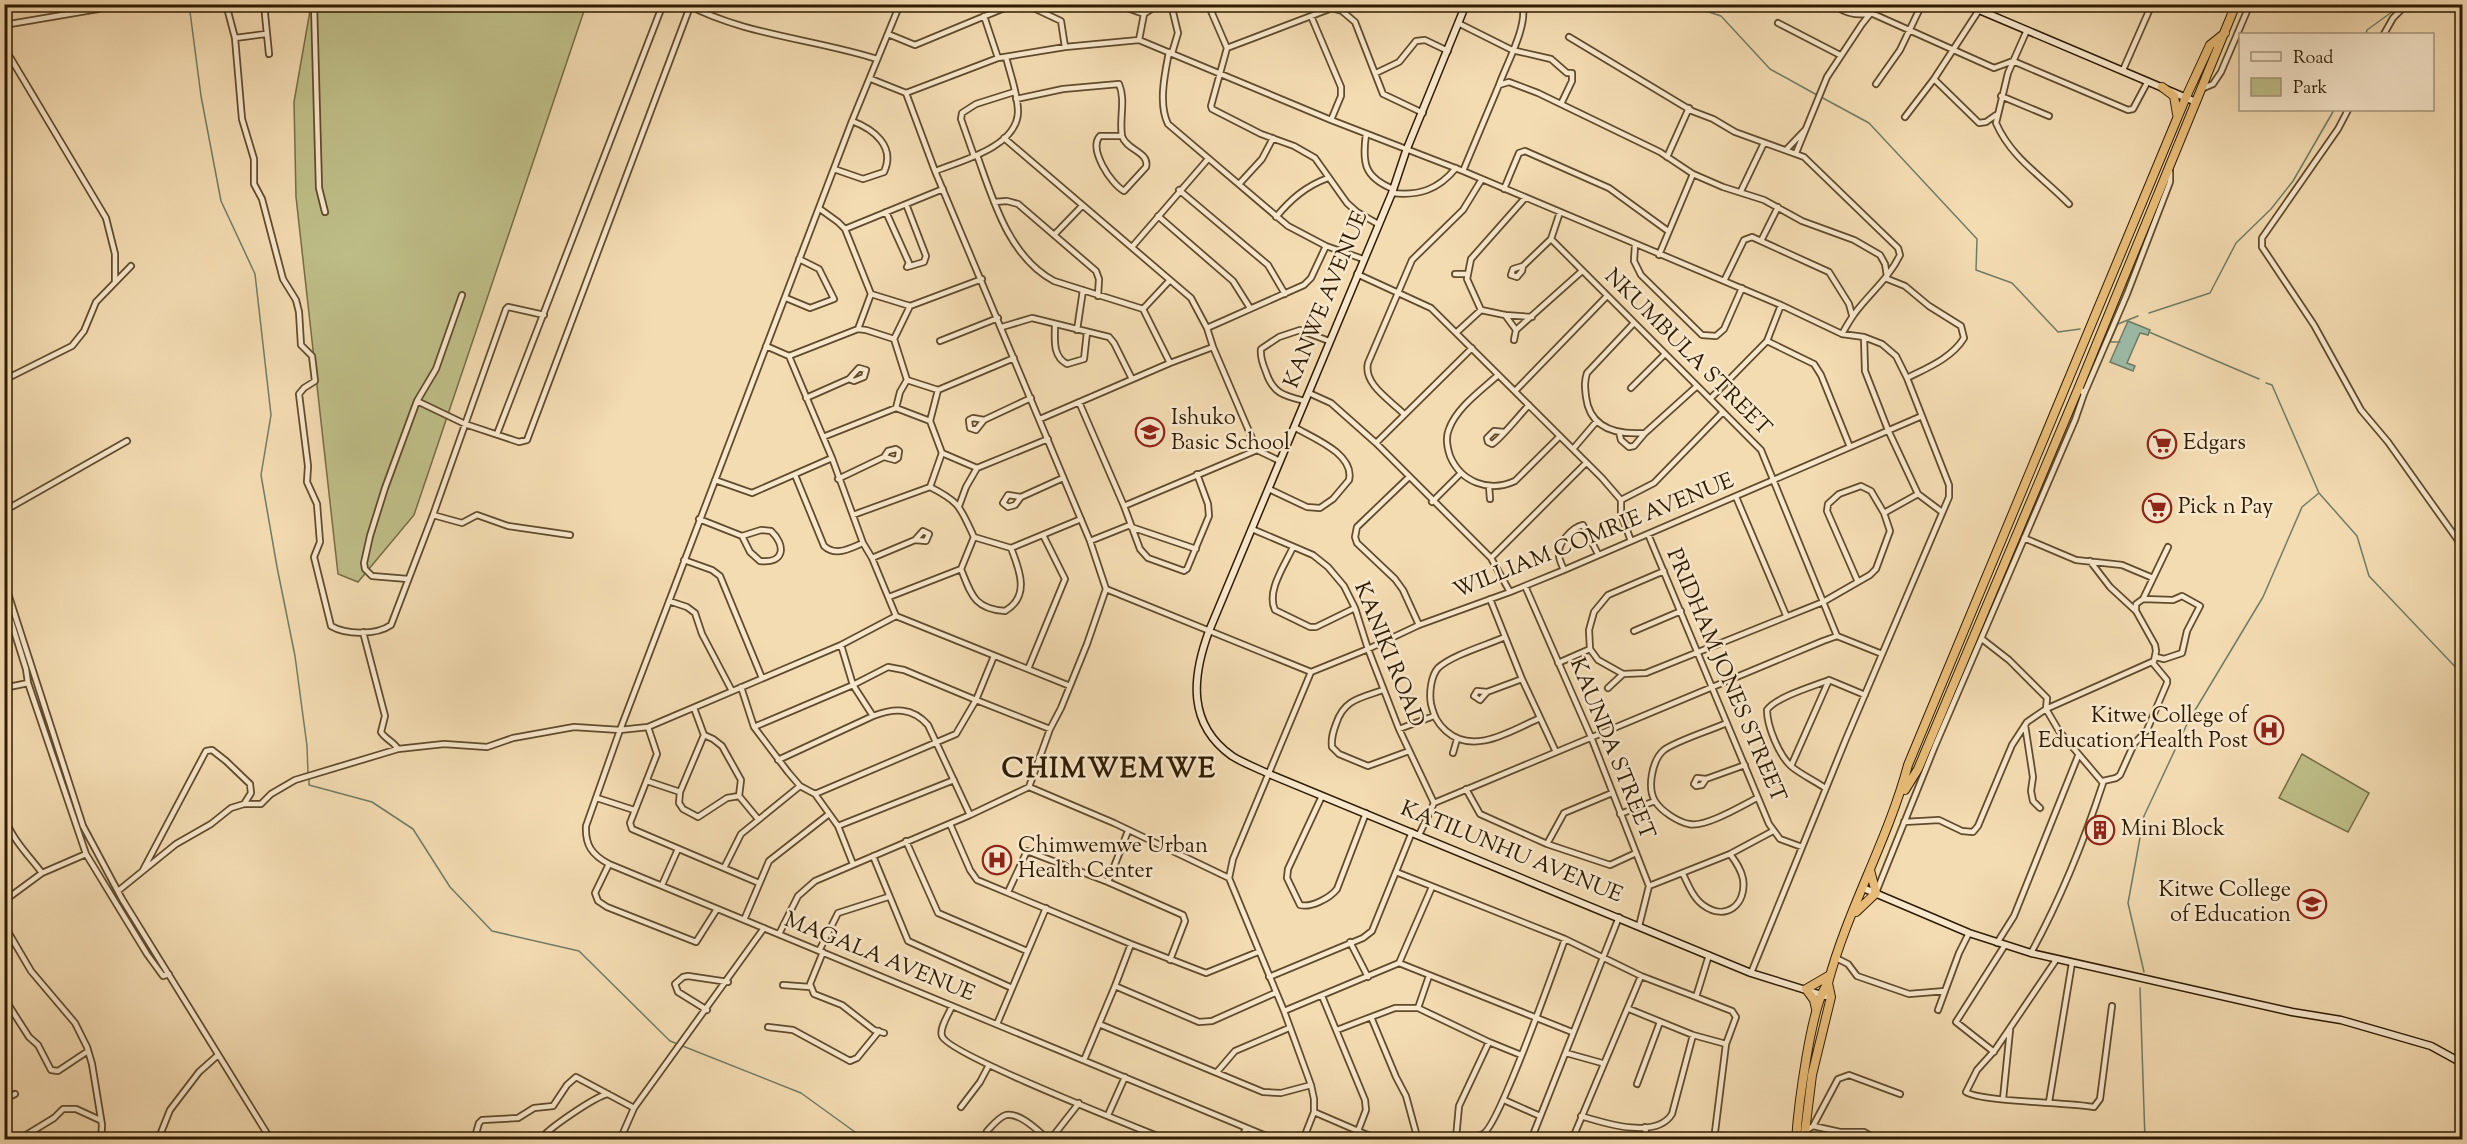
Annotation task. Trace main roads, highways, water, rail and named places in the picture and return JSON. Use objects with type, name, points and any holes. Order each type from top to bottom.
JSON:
[{"type":"highway","points":[[1899,799],[1918,769],[2079,387],[2236,4]]},
{"type":"highway","points":[[1804,1136],[1812,1075],[1831,997],[1828,984],[1830,975],[1899,799],[1908,765],[2186,97],[2210,45],[2225,33]]},
{"type":"highway","points":[[2176,93],[2192,84]]},
{"type":"highway","points":[[2162,87],[2174,96],[2178,107],[2177,118]]},
{"type":"highway","points":[[1852,915],[1876,893],[1870,870]]},
{"type":"highway","points":[[1816,1011],[1814,1000],[1806,989],[1830,975]]},
{"type":"highway","points":[[1796,1140],[1816,1011],[1820,994],[1828,984]]},
{"type":"main road","name":"KANWE AVENUE","points":[[1199,712],[1196,693],[1197,667],[1209,631],[1392,191],[1466,4]]},
{"type":"main road","points":[[1965,4],[2196,102]]},
{"type":"main road","name":"KATILUNHU AVENUE","points":[[1199,712],[1211,737],[1218,744],[1232,756],[1269,774],[1751,973],[1831,997]]},
{"type":"main road","points":[[1863,888],[1969,933],[2031,953],[2292,1012],[2341,1020],[2432,1046],[2463,1063]]},
{"type":"waterway","points":[[189,4],[201,96],[221,201],[255,274],[271,415],[261,475],[295,656],[307,746],[308,773]]},
{"type":"waterway","points":[[1685,4],[1721,16],[1770,69],[1817,95]]},
{"type":"waterway","points":[[2366,33],[2367,30],[2403,4]]},
{"type":"waterway","points":[[1821,97],[1869,123],[1977,239],[1976,270],[2012,283],[2058,332],[2080,329]]},
{"type":"waterway","points":[[2149,313],[2210,293],[2236,243],[2271,209],[2293,181],[2333,111]]},
{"type":"waterway","points":[[2120,342],[2110,342],[2118,324],[2138,316]]},
{"type":"waterway","points":[[2149,332],[2259,379]]},
{"type":"waterway","points":[[2266,383],[2272,385],[2319,493],[2357,536],[2369,576],[2462,674]]},
{"type":"waterway","points":[[2144,972],[2128,903],[2144,816],[2188,722],[2263,597],[2302,507],[2319,493]]},
{"type":"waterway","points":[[309,778],[309,785],[372,802],[413,829],[450,887],[492,931],[579,951],[670,1041],[801,1093],[866,1140]]},
{"type":"waterway","points":[[2140,988],[2145,1140]]},
{"type":"place","name":"Ishuko Basic School","points":[[1150,432]]},
{"type":"place","name":"Edgars","points":[[2162,444]]},
{"type":"place","name":"Pick n Pay","points":[[2157,508]]},
{"type":"place","name":"Kitwe College of Education Health Post","points":[[2269,730]]},
{"type":"place","name":"Mini Block","points":[[2100,830]]},
{"type":"place","name":"Chimwemwe Urban Health Center","points":[[997,860]]},
{"type":"place","name":"Kitwe College of Education","points":[[2312,904]]},
{"type":"district","name":"CHIMWEMWE","points":[[1109,770]]}]
